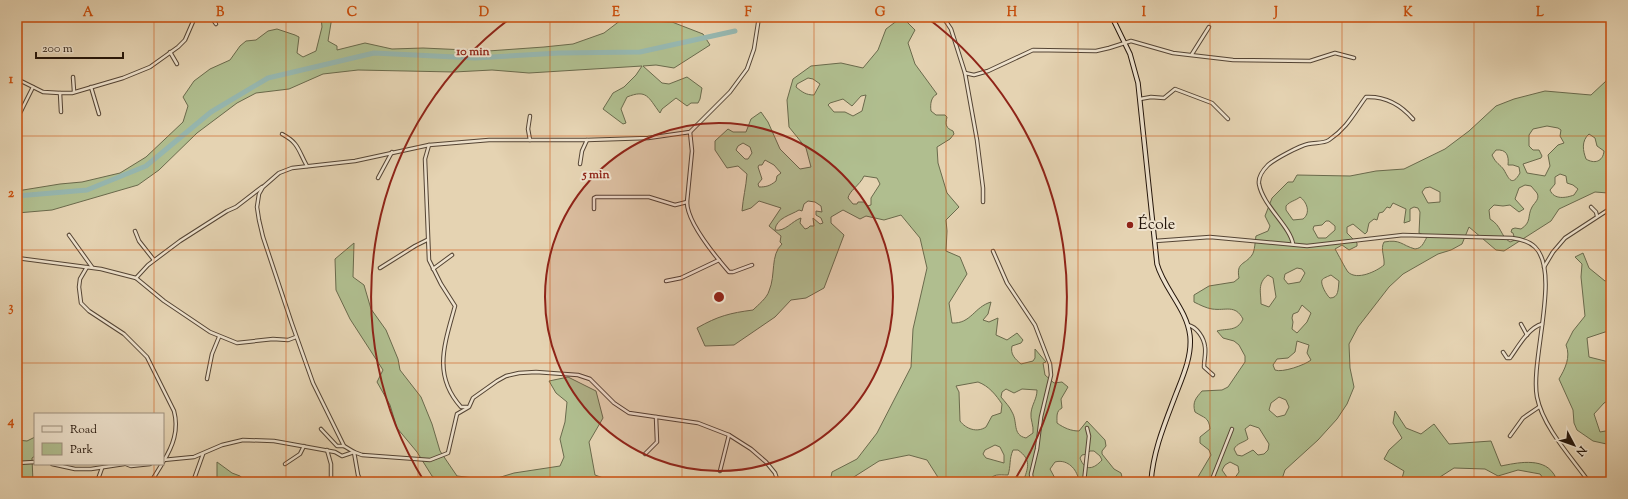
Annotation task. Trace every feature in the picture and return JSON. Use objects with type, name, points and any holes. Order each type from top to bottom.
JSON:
[{"type":"main road","points":[[1112,17],[1132,61],[1140,99],[1156,259],[1161,276],[1188,325],[1190,342],[1188,360],[1158,443],[1154,458],[1151,482]]},
{"type":"street","points":[[17,79],[43,92],[60,93],[92,87],[139,72],[150,67],[185,40],[195,17]]},
{"type":"street","points":[[211,17],[216,24]]},
{"type":"street","points":[[136,278],[154,260],[202,227],[236,207],[263,187],[270,179],[285,171],[307,166],[351,162],[429,145],[472,141],[648,138],[690,132],[730,92],[747,69],[754,48],[759,17]]},
{"type":"street","points":[[943,17],[951,29],[964,73],[977,140],[983,188],[983,202]]},
{"type":"street","points":[[1192,54],[1209,28]]},
{"type":"street","points":[[964,73],[974,75],[991,70],[1034,50],[1096,51],[1124,42],[1133,41],[1163,51],[1219,59],[1254,61],[1310,61],[1335,53],[1354,58]]},
{"type":"street","points":[[170,52],[177,64]]},
{"type":"street","points":[[72,77],[74,91]]},
{"type":"street","points":[[17,118],[33,87]]},
{"type":"street","points":[[92,87],[99,114]]},
{"type":"street","points":[[1140,99],[1151,97],[1164,98],[1175,89],[1212,104],[1228,119]]},
{"type":"street","points":[[60,93],[61,112]]},
{"type":"street","points":[[1293,244],[1292,238],[1273,212],[1260,185],[1260,176],[1265,168],[1300,147],[1327,141],[1350,121],[1366,97],[1390,101],[1402,108],[1413,120]]},
{"type":"street","points":[[530,116],[528,129],[530,140]]},
{"type":"street","points":[[690,132],[692,151],[687,211],[710,250],[732,272],[752,266]]},
{"type":"street","points":[[282,134],[290,138],[296,144],[307,166]]},
{"type":"street","points":[[580,164],[582,151],[587,140]]},
{"type":"street","points":[[429,145],[425,159],[429,260],[432,269],[454,304],[443,358],[445,379],[450,391],[461,407],[469,407]]},
{"type":"street","points":[[378,178],[392,152]]},
{"type":"street","points":[[263,187],[258,202],[259,220],[296,337],[315,388],[344,446]]},
{"type":"street","points":[[594,208],[594,198],[596,197],[649,198],[675,205],[687,202]]},
{"type":"street","points":[[1591,207],[1596,212],[1597,216]]},
{"type":"street","points":[[1544,268],[1552,252],[1565,238],[1611,208]]},
{"type":"street","points":[[134,231],[139,241],[154,260]]},
{"type":"street","points":[[69,235],[92,268]]},
{"type":"street","points":[[1154,241],[1210,237],[1310,246],[1405,235],[1512,238],[1525,241],[1535,247],[1544,268],[1545,298],[1536,377],[1536,395],[1539,407],[1569,456],[1589,482]]},
{"type":"street","points":[[380,268],[415,246],[428,240]]},
{"type":"street","points":[[993,251],[1007,283],[1035,325],[1050,364],[1051,375],[1041,417],[1037,449],[1031,474],[1032,482]]},
{"type":"street","points":[[432,269],[452,256]]},
{"type":"street","points":[[17,258],[101,269],[136,278],[164,301],[219,337],[240,343],[273,339],[288,340],[296,337]]},
{"type":"street","points":[[666,281],[681,278],[719,260]]},
{"type":"street","points":[[86,267],[80,280],[79,287],[81,303],[89,311],[124,334],[147,357],[174,411],[175,439],[169,453],[164,460]]},
{"type":"street","points":[[1521,324],[1527,335]]},
{"type":"street","points":[[1503,352],[1507,358],[1510,358],[1527,335],[1538,325],[1542,324]]},
{"type":"street","points":[[1188,325],[1194,326],[1197,330],[1205,347],[1204,367],[1213,375]]},
{"type":"street","points":[[206,379],[212,354],[219,337]]},
{"type":"street","points":[[321,429],[337,446],[344,446],[362,455],[430,460],[448,453],[457,414],[469,407],[473,398],[506,376],[519,373],[546,372],[582,376],[593,382],[614,403],[625,411],[634,414],[698,423],[729,435],[751,449],[766,462],[775,473],[778,482]]},
{"type":"street","points":[[1510,436],[1523,418],[1539,407]]},
{"type":"street","points":[[645,454],[656,442],[656,417]]},
{"type":"street","points":[[1084,482],[1089,436],[1087,428]]},
{"type":"street","points":[[1211,482],[1232,429]]},
{"type":"street","points":[[720,471],[729,435]]},
{"type":"street","points":[[164,461],[187,459],[203,454],[222,445],[243,440],[274,441],[327,450],[342,456],[354,452]]},
{"type":"street","points":[[285,464],[300,454],[304,446]]},
{"type":"street","points":[[327,450],[331,464],[331,482]]},
{"type":"street","points":[[354,452],[358,475],[361,482]]},
{"type":"street","points":[[193,482],[203,454]]},
{"type":"street","points":[[17,463],[34,462]]},
{"type":"street","points":[[57,465],[91,470],[119,465]]},
{"type":"street","points":[[128,465],[140,465]]},
{"type":"street","points":[[151,482],[161,465]]},
{"type":"street","points":[[97,482],[102,468]]},
{"type":"green space","points":[[321,17],[332,17],[328,41],[337,46],[337,50],[365,43],[392,49],[423,48],[488,51],[573,44],[604,33],[621,20],[672,22],[703,34],[710,45],[674,68],[656,65],[643,66],[662,83],[669,84],[687,77],[702,88],[698,103],[691,103],[687,106],[676,98],[662,109],[660,113],[646,96],[643,94],[634,95],[627,97],[621,109],[626,123],[623,124],[603,109],[613,93],[624,87],[636,75],[642,66],[529,73],[492,70],[454,72],[358,70],[323,74],[289,89],[256,93],[237,103],[197,133],[159,170],[138,185],[52,210],[17,213],[17,191],[82,182],[120,173],[146,157],[183,122],[188,106],[183,97],[194,81],[210,69],[230,60],[240,46],[246,41],[256,40],[268,31],[277,29],[299,37],[297,53],[303,57],[316,51],[322,27]]},
{"type":"green space","points":[[902,17],[915,30],[908,43],[915,64],[937,94],[931,101],[931,111],[936,115],[945,115],[947,117],[947,126],[953,131],[954,134],[950,139],[937,147],[938,163],[947,193],[959,207],[946,220],[946,251],[960,257],[967,274],[949,303],[952,323],[964,321],[985,304],[991,302],[988,314],[983,320],[989,322],[998,318],[996,335],[1007,340],[1017,333],[1023,340],[1021,343],[1012,346],[1012,354],[1021,364],[1033,361],[1035,358],[1035,349],[1046,362],[1043,363],[1045,375],[1054,383],[1062,382],[1068,387],[1061,399],[1062,408],[1058,412],[1057,423],[1068,429],[1079,431],[1087,421],[1105,440],[1106,446],[1102,451],[1102,454],[1114,469],[1121,473],[1122,477],[1119,482],[1076,482],[1078,477],[1075,470],[1070,465],[1059,461],[1055,462],[1050,469],[1057,482],[1023,482],[1028,464],[1025,457],[1018,450],[1013,450],[1008,475],[994,476],[988,482],[941,482],[927,460],[909,455],[879,461],[846,482],[830,482],[832,472],[857,459],[877,433],[911,367],[913,329],[927,268],[920,238],[901,215],[884,220],[866,216],[860,219],[843,210],[831,217],[831,223],[844,235],[824,288],[806,298],[791,300],[775,317],[734,345],[705,346],[697,328],[724,316],[753,310],[768,294],[771,285],[774,259],[782,244],[780,242],[781,236],[769,226],[781,208],[759,201],[751,208],[742,211],[747,174],[738,166],[727,168],[715,150],[715,141],[728,129],[733,132],[746,132],[751,119],[761,112],[768,122],[780,149],[800,169],[811,167],[806,148],[789,127],[787,100],[793,79],[811,66],[841,63],[863,68],[878,50],[886,29]],"holes":[[[808,78],[813,79],[820,84],[814,95],[804,93],[796,87],[797,84]],[[866,95],[862,111],[853,116],[845,112],[834,112],[828,105],[843,99],[852,106],[861,96]],[[743,143],[750,147],[752,153],[748,159],[745,159],[736,150],[738,146]],[[765,160],[774,165],[781,173],[772,184],[759,187],[758,184],[762,179],[758,167],[759,165],[762,165]],[[864,176],[877,178],[880,184],[871,198],[871,205],[867,206],[864,202],[853,204],[848,198],[850,193]],[[808,201],[815,202],[821,206],[822,212],[816,211],[816,215],[821,218],[823,223],[820,224],[813,218],[814,226],[810,226],[805,229],[800,223],[801,218],[785,228],[775,230],[778,223],[784,217],[799,210],[802,211],[804,204]],[[978,382],[986,386],[997,397],[1002,404],[1001,413],[992,416],[986,427],[983,429],[975,430],[968,428],[960,421],[959,392],[956,386]],[[1006,389],[1014,393],[1022,389],[1037,390],[1031,413],[1033,433],[1026,438],[1019,434],[1016,428],[1014,416],[1009,406],[1001,397],[1002,392]],[[995,445],[1000,447],[1004,455],[1004,463],[986,458],[983,454],[985,450]],[[1090,451],[1094,451],[1102,460],[1090,468],[1084,465],[1080,458],[1082,455],[1087,454]]]},
{"type":"green space","points":[[1611,71],[1611,196],[1608,193],[1595,192],[1559,209],[1551,221],[1504,251],[1496,250],[1469,227],[1462,244],[1451,250],[1438,254],[1403,274],[1389,287],[1358,327],[1349,344],[1350,368],[1354,387],[1347,404],[1337,419],[1318,440],[1285,470],[1281,482],[1195,482],[1211,455],[1209,450],[1200,443],[1200,437],[1210,429],[1207,420],[1195,412],[1195,400],[1202,391],[1222,390],[1228,387],[1245,362],[1245,356],[1239,345],[1234,341],[1223,338],[1217,331],[1232,329],[1238,326],[1243,319],[1240,314],[1237,311],[1230,309],[1212,309],[1203,306],[1194,302],[1194,295],[1209,286],[1234,282],[1239,278],[1238,273],[1240,266],[1253,253],[1256,236],[1268,231],[1270,226],[1265,216],[1272,198],[1288,182],[1293,182],[1297,175],[1350,176],[1376,171],[1404,169],[1445,149],[1469,131],[1496,106],[1514,99],[1545,91],[1591,95],[1606,81]],"holes":[[[1547,126],[1561,130],[1560,136],[1564,143],[1558,145],[1548,155],[1550,166],[1545,176],[1527,173],[1523,164],[1541,158],[1542,156],[1539,150],[1533,150],[1529,146],[1529,135],[1533,129]],[[1589,134],[1595,138],[1597,146],[1604,151],[1602,158],[1595,162],[1586,159],[1584,143]],[[1496,150],[1505,152],[1508,156],[1508,165],[1519,167],[1520,173],[1515,180],[1511,180],[1492,155]],[[1560,174],[1566,176],[1567,183],[1578,189],[1574,195],[1567,197],[1557,197],[1550,190],[1555,184],[1555,177]],[[1525,185],[1531,186],[1537,193],[1538,199],[1532,207],[1527,224],[1521,229],[1512,229],[1511,232],[1513,233],[1515,240],[1510,242],[1504,237],[1497,225],[1490,219],[1489,210],[1494,205],[1510,205],[1519,212],[1524,209],[1515,199],[1519,188]],[[1430,187],[1440,192],[1440,202],[1428,203],[1422,192],[1425,188]],[[1300,197],[1305,202],[1307,208],[1307,214],[1305,217],[1303,219],[1293,220],[1286,210],[1286,206]],[[1393,203],[1406,209],[1404,223],[1410,221],[1410,209],[1414,207],[1418,208],[1420,212],[1419,233],[1427,237],[1421,247],[1415,249],[1394,241],[1384,242],[1382,247],[1384,265],[1367,274],[1356,276],[1352,275],[1348,272],[1335,249],[1342,245],[1349,250],[1357,246],[1357,243],[1347,233],[1347,227],[1353,224],[1365,234],[1369,223],[1374,219],[1377,220],[1379,213],[1383,212],[1387,207],[1390,208]],[[1326,221],[1329,221],[1335,226],[1335,230],[1326,238],[1318,238],[1313,229],[1314,226],[1322,225]],[[1297,268],[1302,269],[1305,273],[1300,282],[1288,284],[1284,279],[1285,274]],[[1268,275],[1273,278],[1276,297],[1269,307],[1261,304],[1262,281]],[[1331,275],[1339,281],[1337,295],[1333,298],[1329,297],[1323,287],[1322,280]],[[1302,305],[1311,313],[1307,322],[1297,333],[1292,329],[1293,314],[1298,312]],[[1297,341],[1309,345],[1307,353],[1311,360],[1304,364],[1278,371],[1275,370],[1273,365],[1277,359],[1288,358],[1295,352]],[[1279,397],[1286,400],[1289,407],[1285,415],[1277,417],[1269,410],[1271,403]],[[1250,425],[1259,428],[1269,444],[1268,450],[1264,454],[1258,455],[1253,450],[1242,456],[1237,455],[1234,449],[1238,444],[1248,439],[1245,429]],[[1230,462],[1238,466],[1239,472],[1234,479],[1229,480],[1222,470],[1225,465]]]},
{"type":"green space","points":[[354,243],[353,277],[364,285],[371,309],[386,330],[398,359],[400,370],[421,397],[432,424],[440,451],[457,476],[491,480],[514,473],[560,466],[564,457],[560,439],[565,422],[567,402],[556,393],[549,381],[568,377],[596,391],[603,418],[589,442],[595,475],[614,482],[440,482],[432,476],[417,452],[397,428],[390,405],[377,382],[383,370],[350,319],[336,290],[335,259]]},
{"type":"green space","points":[[1583,253],[1589,268],[1605,281],[1611,280],[1611,331],[1587,338],[1589,357],[1609,362],[1611,361],[1611,399],[1604,403],[1594,414],[1600,432],[1611,430],[1611,445],[1593,441],[1577,430],[1574,423],[1573,410],[1559,379],[1568,358],[1566,345],[1573,331],[1585,316],[1581,277],[1582,264],[1575,257]]},
{"type":"green space","points":[[1395,411],[1406,428],[1421,434],[1434,424],[1449,444],[1491,441],[1501,466],[1528,462],[1536,463],[1548,468],[1555,476],[1557,482],[1546,482],[1540,474],[1518,470],[1498,476],[1485,469],[1454,468],[1440,477],[1437,482],[1401,482],[1404,471],[1384,459],[1389,450],[1402,438],[1393,423]]},
{"type":"green space","points":[[34,438],[34,457],[32,458],[33,482],[19,482],[17,479],[17,440],[27,441]]},
{"type":"green space","points":[[217,462],[232,473],[240,476],[247,482],[217,482]]},
{"type":"waterway","points":[[17,196],[87,190],[146,166],[211,112],[268,78],[374,53],[475,58],[559,53],[640,52],[735,31]]},
{"type":"place","name":"École","points":[[1130,225]]}]
